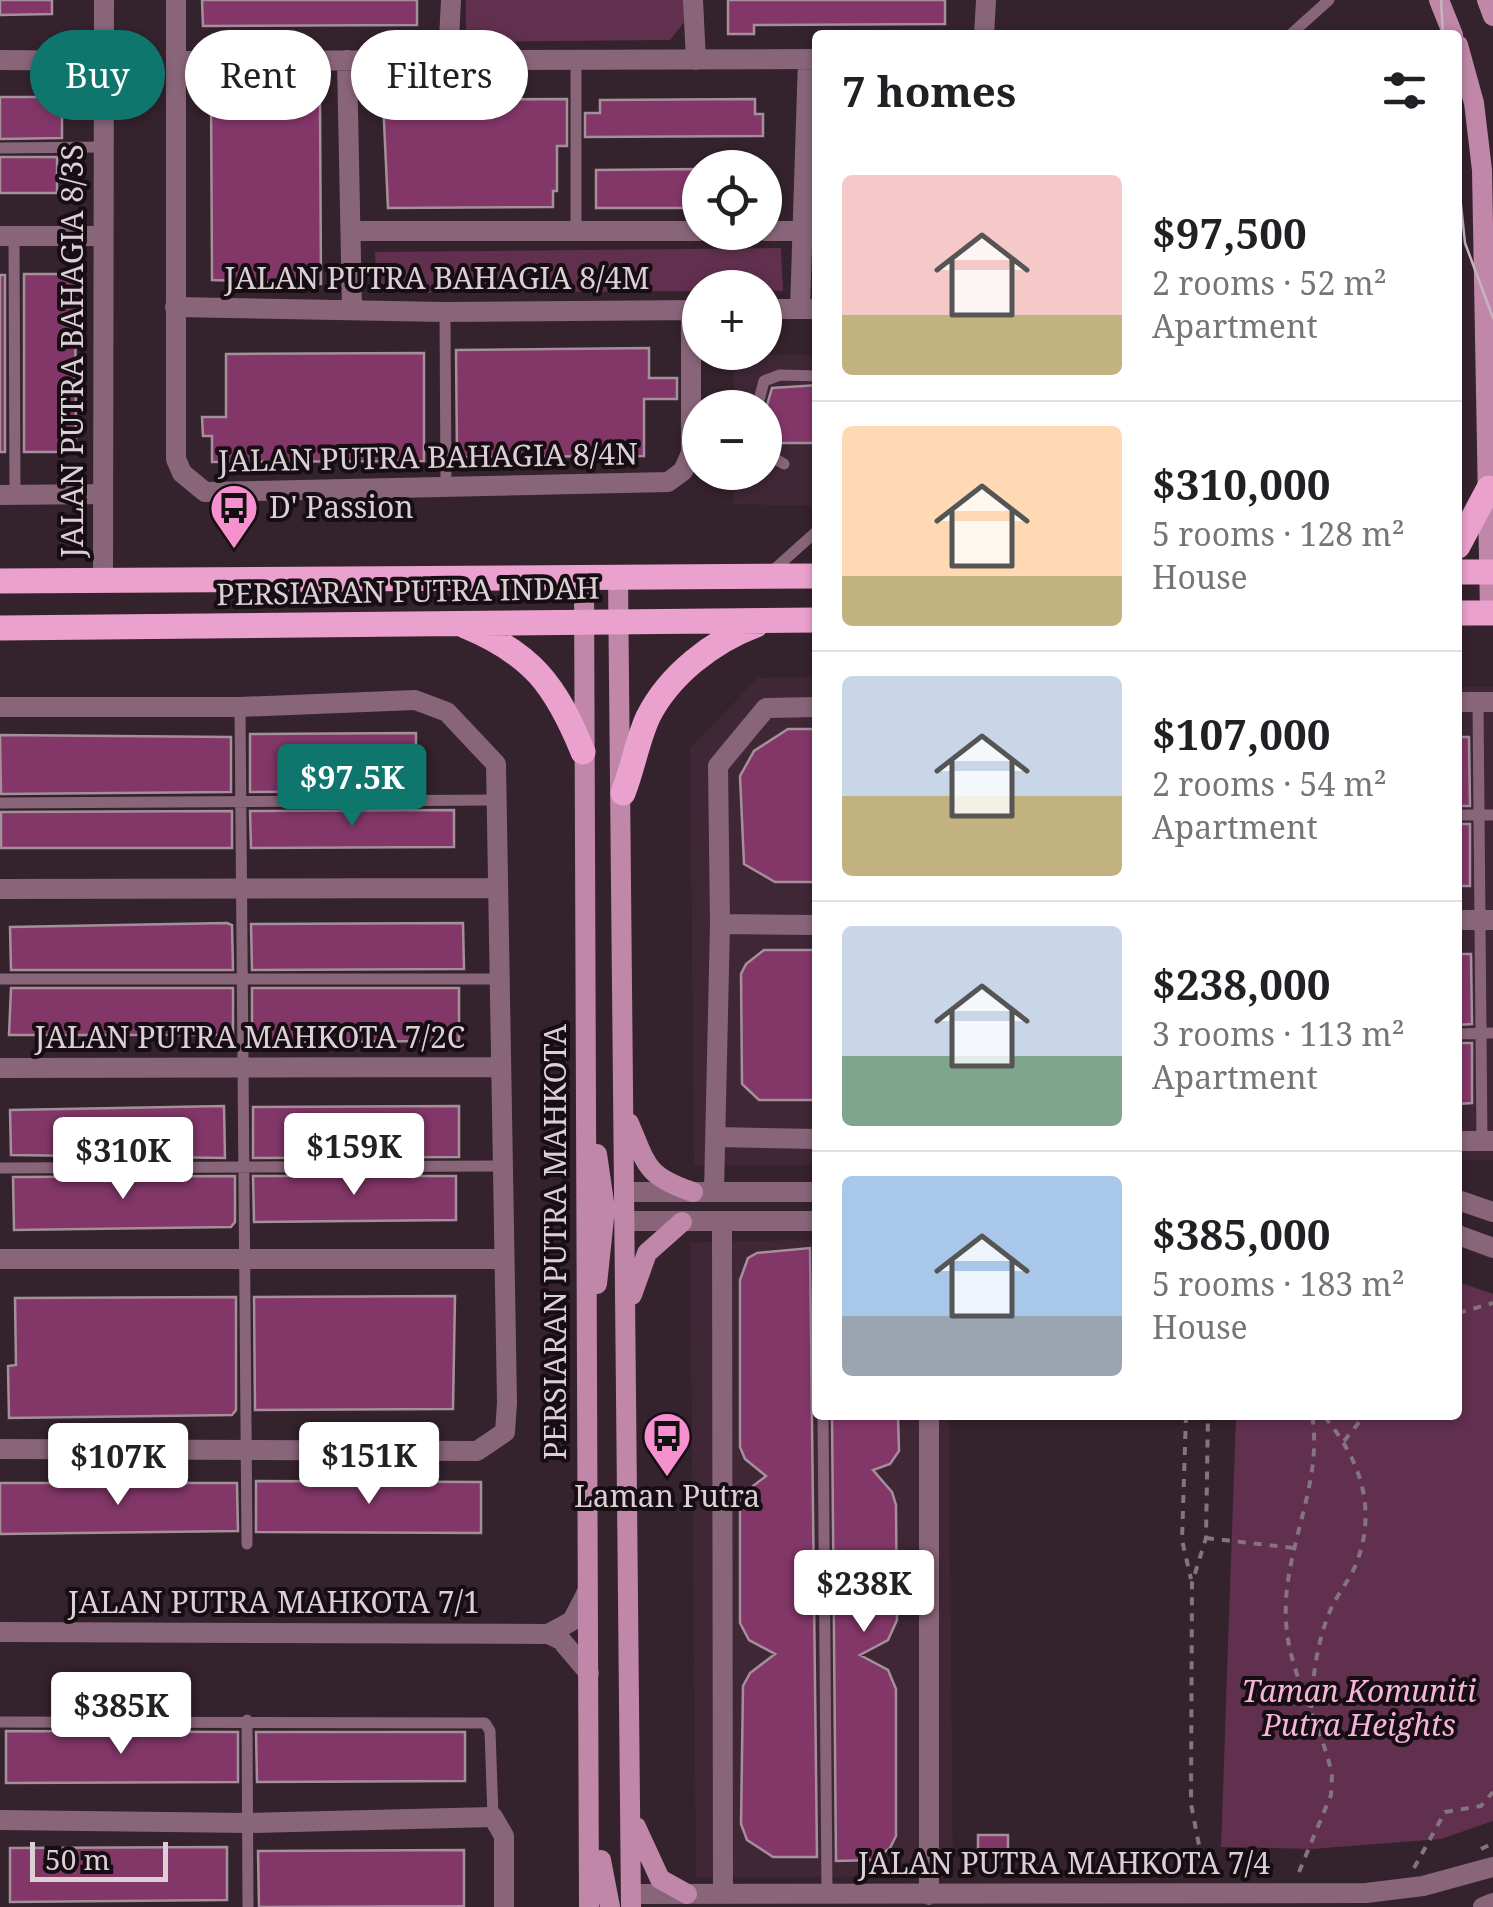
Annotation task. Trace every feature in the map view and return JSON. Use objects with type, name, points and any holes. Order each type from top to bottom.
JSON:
[{"type":"main road","points":[[1462,539],[1489,488]]},
{"type":"main road","points":[[1462,572],[1492,572]]},
{"type":"main road","name":"PERSIARAN PUTRA INDAH","points":[[0,581],[812,576]]},
{"type":"main road","points":[[1462,613],[1492,613]]},
{"type":"main road","name":"PERSIARAN PUTRA INDAH","points":[[0,628],[812,620]]},
{"type":"main road","points":[[623,793],[649,716],[668,687],[699,657],[732,634],[765,621]]},
{"type":"main road","points":[[457,623],[491,637],[540,672],[555,690],[583,752]]},
{"type":"street","name":"JALAN PUTRA BAHAGIA 8/3S","points":[[104,0],[104,30]]},
{"type":"street","name":"JALAN PUTRA BAHAGIA 8/4N","points":[[176,0],[176,459],[182,473],[205,492],[446,490],[668,482],[683,471],[691,453],[693,370]]},
{"type":"street","points":[[450,30],[451,0]]},
{"type":"street","points":[[694,0],[696,60]]},
{"type":"street","points":[[984,30],[986,0]]},
{"type":"street","points":[[1439,0],[1451,30]]},
{"type":"street","points":[[1486,0],[1493,16]]},
{"type":"street","points":[[528,60],[812,59]]},
{"type":"street","points":[[1462,59],[1474,102],[1482,170],[1492,613]]},
{"type":"street","points":[[0,60],[30,60]]},
{"type":"street","points":[[177,60],[351,60]]},
{"type":"street","points":[[347,60],[352,309]]},
{"type":"street","points":[[782,310],[809,309],[802,232],[812,75]]},
{"type":"street","name":"JALAN PUTRA BAHAGIA 8/3S","points":[[103,120],[103,582]]},
{"type":"street","points":[[351,231],[682,231]]},
{"type":"street","points":[[782,231],[802,232]]},
{"type":"street","points":[[7,236],[103,236]]},
{"type":"street","name":"JALAN PUTRA BAHAGIA 8/4M","points":[[174,307],[446,312],[682,310]]},
{"type":"street","points":[[8,495],[102,494]]},
{"type":"street","name":"PERSIARAN PUTRA MAHKOTA","points":[[584,577],[589,1907]]},
{"type":"street","points":[[618,578],[630,1810],[622,1904]]},
{"type":"street","points":[[0,707],[240,707],[415,700],[447,712],[496,764],[507,1403],[504,1432],[497,1441],[476,1451],[0,1448]]},
{"type":"street","points":[[704,1192],[717,1137],[718,766],[766,708],[812,707]]},
{"type":"street","points":[[0,889],[497,888]]},
{"type":"street","points":[[720,924],[812,925]]},
{"type":"street","name":"JALAN PUTRA MAHKOTA 7/2C","points":[[0,1068],[501,1067]]},
{"type":"street","points":[[585,1097],[595,1128],[605,1209],[595,1302],[586,1312]]},
{"type":"street","points":[[624,1112],[643,1164],[654,1176],[704,1192]]},
{"type":"street","points":[[717,1137],[812,1138]]},
{"type":"street","points":[[1462,1142],[1487,1141]]},
{"type":"street","points":[[605,1209],[624,1192],[812,1192]]},
{"type":"street","points":[[1462,1201],[1493,1212]]},
{"type":"street","points":[[605,1209],[625,1221],[812,1221]]},
{"type":"street","points":[[722,1221],[723,1894]]},
{"type":"street","points":[[626,1308],[647,1252],[682,1222]]},
{"type":"street","points":[[1462,1237],[1493,1248]]},
{"type":"street","points":[[0,1259],[502,1259]]},
{"type":"street","points":[[929,1420],[929,1894]]},
{"type":"street","points":[[548,1634],[572,1620],[588,1590]]},
{"type":"street","name":"JALAN PUTRA MAHKOTA 7/1","points":[[0,1632],[548,1634]]},
{"type":"street","points":[[548,1634],[562,1640],[589,1673]]},
{"type":"street","points":[[589,1790],[600,1831],[602,1878],[622,1904]]},
{"type":"street","points":[[630,1810],[660,1879],[687,1894]]},
{"type":"street","points":[[0,1820],[249,1823],[493,1817],[504,1836],[504,1907]]},
{"type":"street","name":"JALAN PUTRA MAHKOTA 7/4","points":[[622,1904],[687,1894],[827,1893],[1176,1901],[1423,1886],[1493,1867]]},
{"type":"street","points":[[1483,1907],[1493,1904]]},
{"type":"lane","points":[[1296,30],[1329,0]]},
{"type":"lane","points":[[576,60],[576,231]]},
{"type":"lane","points":[[0,148],[103,147]]},
{"type":"lane","points":[[7,236],[8,495]]},
{"type":"lane","points":[[446,312],[446,490]]},
{"type":"lane","points":[[762,390],[764,381],[780,375],[812,376]]},
{"type":"lane","points":[[767,576],[812,535]]},
{"type":"lane","points":[[1476,702],[1486,920],[1487,1141]]},
{"type":"lane","points":[[240,707],[248,1544]]},
{"type":"lane","points":[[0,803],[496,800]]},
{"type":"lane","points":[[1462,814],[1493,815]]},
{"type":"lane","points":[[0,979],[499,979]]},
{"type":"lane","points":[[0,1168],[502,1166]]},
{"type":"lane","points":[[823,1420],[827,1893]]},
{"type":"lane","points":[[0,1722],[246,1720],[486,1724],[490,1731],[493,1817]]},
{"type":"lane","points":[[246,1720],[248,1907]]},
{"type":"path","points":[[1462,1314],[1493,1303]]},
{"type":"path","points":[[1186,1420],[1182,1540],[1192,1583],[1191,1804],[1205,1876]]},
{"type":"path","points":[[1192,1583],[1206,1538],[1208,1420]]},
{"type":"path","points":[[1298,1895],[1298,1875],[1331,1796],[1328,1754],[1291,1653],[1286,1622],[1294,1548],[1311,1476],[1313,1420]]},
{"type":"path","points":[[1311,1711],[1320,1641],[1331,1608],[1355,1566],[1366,1520],[1359,1470],[1344,1440],[1328,1420]]},
{"type":"path","points":[[1344,1440],[1361,1420]]},
{"type":"path","points":[[1206,1538],[1294,1548]]},
{"type":"path","points":[[1414,1868],[1445,1812],[1481,1806],[1493,1792]]},
{"type":"shaded area","points":[[782,355],[812,355],[812,506],[734,504],[734,490],[782,490],[782,390],[734,390],[734,370],[782,370]]},
{"type":"shaded area","points":[[812,677],[812,1165],[694,1166],[690,748],[758,678]]},
{"type":"shaded area","points":[[1462,687],[1493,687],[1493,1160],[1462,1160]]},
{"type":"shaded area","points":[[812,1240],[812,1420],[949,1420],[953,1876],[696,1878],[690,1242]]},
{"type":"green space","points":[[466,0],[684,0],[685,21],[670,40],[528,41],[528,30],[466,30]]},
{"type":"green space","points":[[781,250],[783,291],[782,270],[682,270],[682,291],[377,293],[375,252]]},
{"type":"green space","name":"Taman Komuniti Putra Heights","points":[[1462,1283],[1493,1294],[1493,1821],[1441,1839],[1312,1849],[1221,1847],[1236,1420],[1462,1420]]},
{"type":"building","points":[[0,0],[52,0],[52,14],[0,15]]},
{"type":"building","points":[[202,0],[417,0],[417,25],[203,26]]},
{"type":"building","points":[[728,0],[945,0],[945,24],[754,25],[754,34],[728,34]]},
{"type":"building","points":[[0,97],[30,97],[30,120],[62,120],[62,138],[0,139]]},
{"type":"building","points":[[528,99],[567,99],[567,146],[557,146],[553,207],[388,208],[384,120],[528,120]]},
{"type":"building","points":[[755,99],[755,114],[763,114],[763,136],[585,137],[585,113],[600,113],[600,100]]},
{"type":"building","points":[[211,120],[320,120],[321,284],[212,280]]},
{"type":"building","points":[[0,157],[57,157],[57,193],[0,193]]},
{"type":"building","points":[[682,169],[682,208],[596,208],[596,170]]},
{"type":"building","points":[[24,274],[75,274],[76,452],[24,452]]},
{"type":"building","points":[[0,275],[5,275],[5,452],[0,452]]},
{"type":"building","points":[[649,348],[649,378],[677,378],[677,399],[644,399],[644,456],[457,457],[456,350]]},
{"type":"building","points":[[424,353],[424,461],[212,462],[212,436],[203,436],[202,417],[226,417],[226,354]]},
{"type":"building","points":[[812,385],[812,443],[782,443],[782,390],[771,390]]},
{"type":"building","points":[[788,729],[812,729],[812,882],[775,882],[744,864],[740,776],[754,751]]},
{"type":"building","points":[[416,733],[416,791],[250,792],[250,734]]},
{"type":"building","points":[[0,735],[231,737],[231,792],[1,794]]},
{"type":"building","points":[[1462,737],[1469,737],[1470,806],[1462,806]]},
{"type":"building","points":[[454,810],[454,847],[251,848],[250,811]]},
{"type":"building","points":[[232,811],[232,848],[1,848],[1,812]]},
{"type":"building","points":[[1462,824],[1470,824],[1470,886],[1462,886]]},
{"type":"building","points":[[463,923],[464,969],[252,970],[251,924]]},
{"type":"building","points":[[232,925],[233,970],[11,970],[10,927]]},
{"type":"building","points":[[764,950],[812,950],[812,1100],[759,1100],[742,1084],[741,974],[746,964]]},
{"type":"building","points":[[1462,954],[1471,954],[1472,1024],[1462,1025]]},
{"type":"building","points":[[11,988],[233,988],[233,1035],[9,1035]]},
{"type":"building","points":[[252,988],[459,988],[459,1041],[252,1042]]},
{"type":"building","points":[[1462,1043],[1472,1043],[1472,1103],[1462,1104]]},
{"type":"building","points":[[224,1106],[225,1158],[11,1155],[10,1110]]},
{"type":"building","points":[[459,1106],[459,1157],[253,1158],[253,1107]]},
{"type":"building","points":[[235,1176],[235,1222],[231,1227],[14,1230],[13,1177]]},
{"type":"building","points":[[253,1176],[456,1176],[456,1220],[254,1222]]},
{"type":"building","points":[[810,1248],[817,1857],[773,1857],[747,1840],[741,1824],[743,1686],[750,1673],[775,1654],[749,1640],[740,1623],[740,1496],[766,1476],[745,1459],[740,1447],[740,1280],[748,1258],[757,1253]]},
{"type":"building","points":[[455,1296],[453,1409],[255,1410],[254,1297]]},
{"type":"building","points":[[236,1297],[236,1410],[232,1415],[9,1418],[8,1366],[16,1365],[15,1298]]},
{"type":"building","points":[[832,1420],[898,1420],[899,1451],[890,1464],[873,1470],[892,1492],[896,1505],[897,1620],[888,1640],[860,1655],[888,1670],[896,1689],[896,1836],[890,1848],[874,1860],[836,1861]]},
{"type":"building","points":[[256,1481],[481,1482],[481,1533],[256,1532]]},
{"type":"building","points":[[0,1483],[237,1483],[238,1531],[0,1534]]},
{"type":"building","points":[[6,1731],[238,1732],[238,1782],[6,1783]]},
{"type":"building","points":[[256,1732],[465,1732],[465,1781],[257,1782]]},
{"type":"building","points":[[978,1835],[1008,1835],[1008,1852],[978,1852]]},
{"type":"building","points":[[227,1847],[227,1900],[10,1902],[10,1848]]},
{"type":"building","points":[[464,1850],[464,1906],[259,1907],[258,1851]]},
{"type":"tram line","points":[[1441,0],[1443,30]]},
{"type":"tram line","points":[[1462,215],[1465,243],[1493,318]]},
{"type":"place","name":"D' Passion","points":[[234,550]]},
{"type":"place","name":"Laman Putra","points":[[667,1478]]}]
